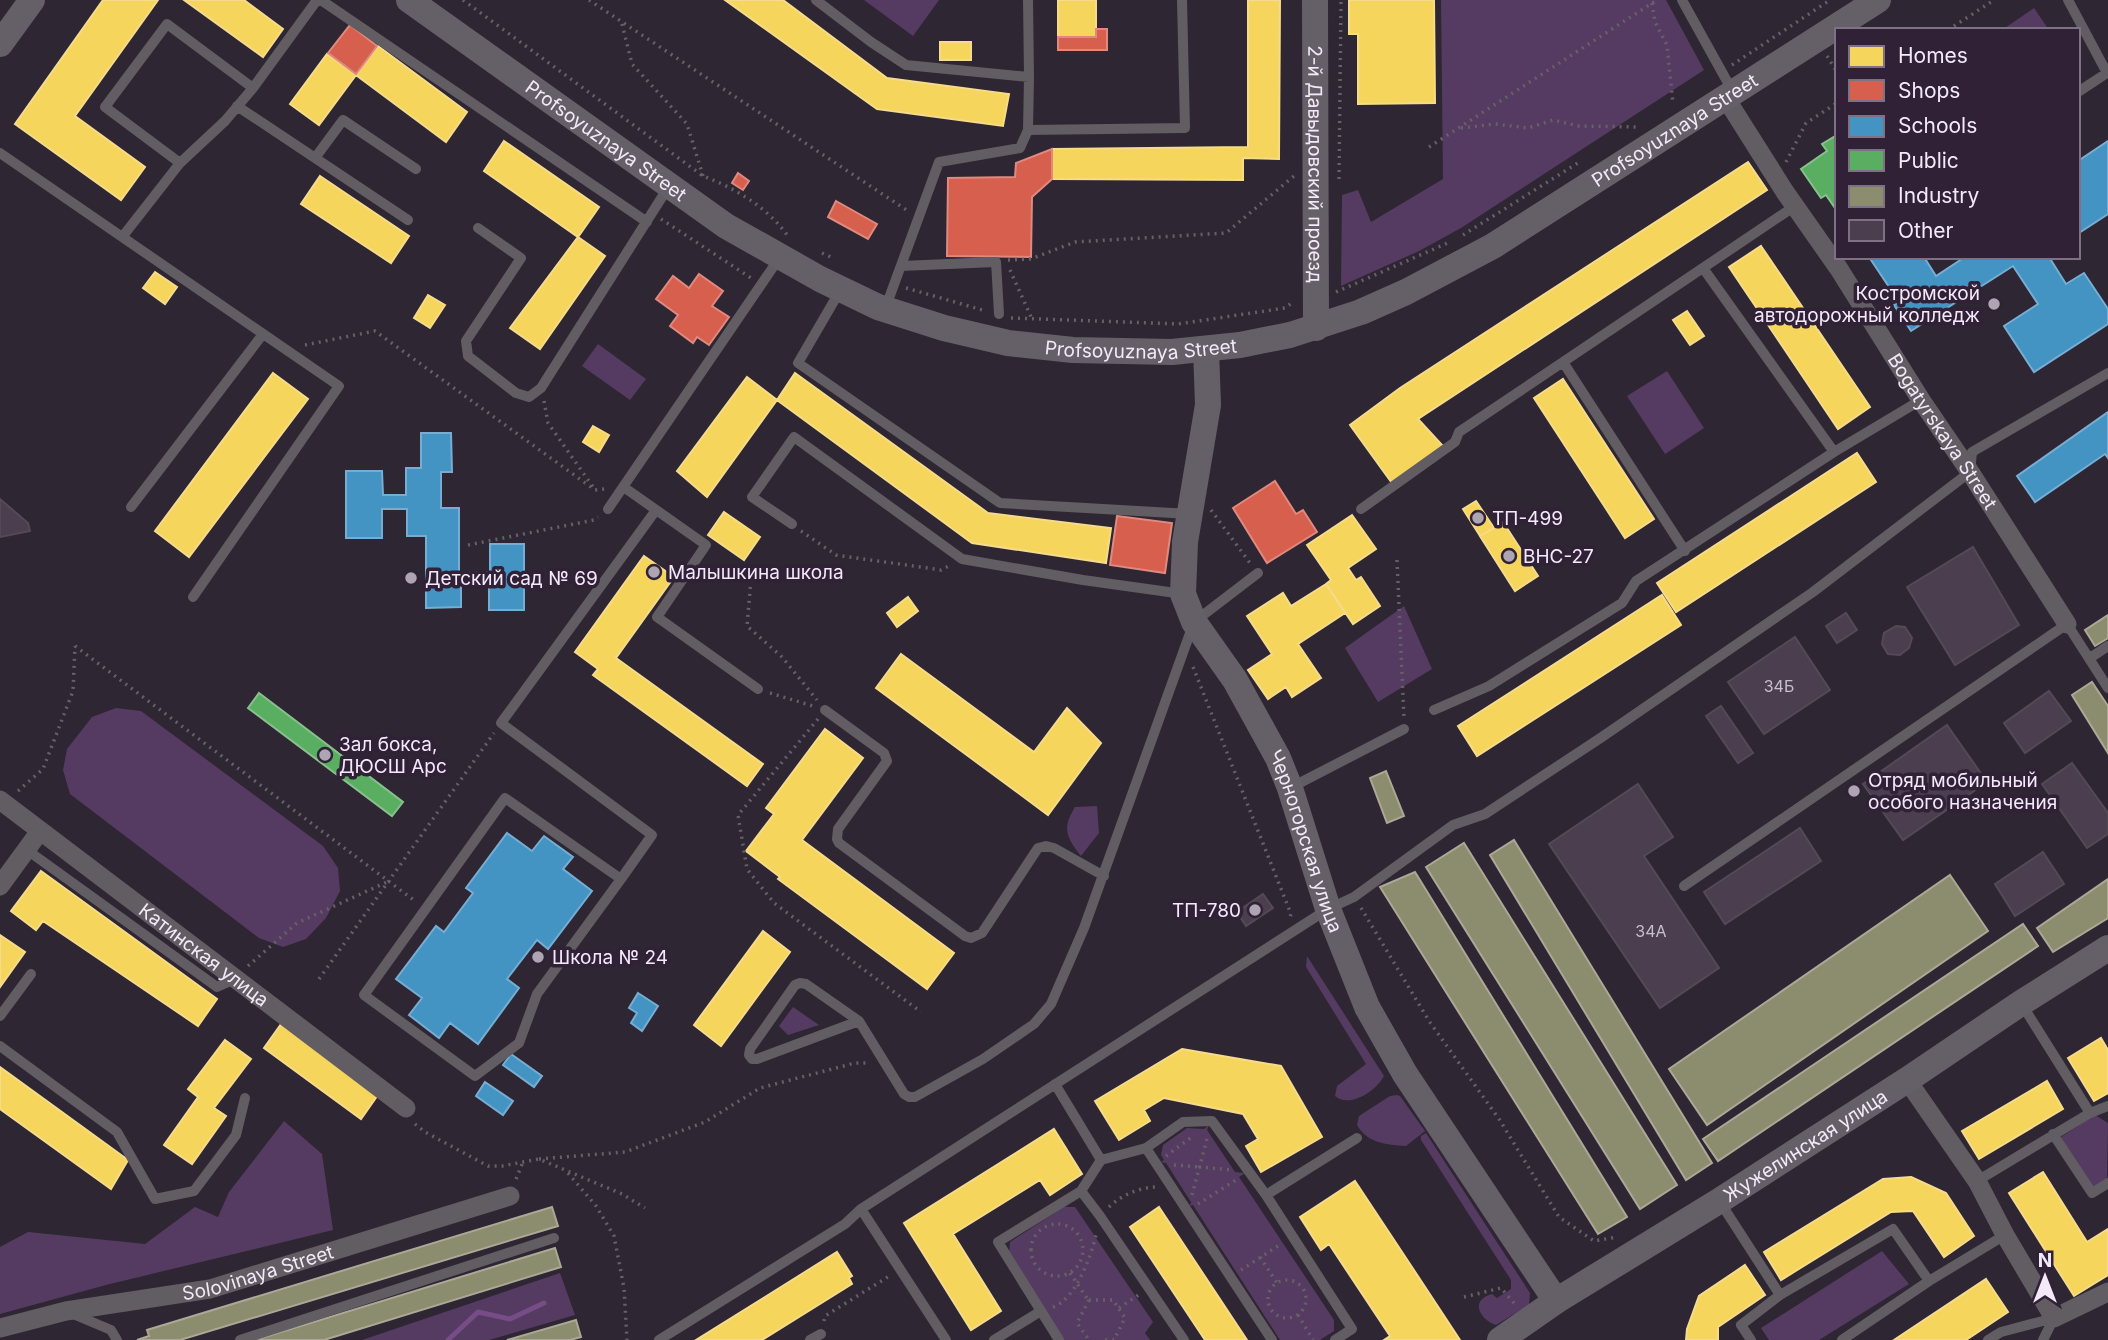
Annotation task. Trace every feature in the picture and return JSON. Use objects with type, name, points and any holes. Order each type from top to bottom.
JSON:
[{"type":"street","points":[[0,44],[32,0]]},
{"type":"street","name":"Profsoyuznaya Street","points":[[409,0],[726,226],[784,247],[841,289],[890,297],[944,328],[1008,342],[1073,350],[1172,352],[1240,345],[1316,328],[1406,292],[1493,246],[1727,87],[1878,0]]},
{"type":"street","name":"2-й Давыдовский проезд","points":[[1315,0],[1316,328]]},
{"type":"street","name":"Bogatyrskaya Street","points":[[1727,87],[1790,199],[1835,254]]},
{"type":"street","name":"Bogatyrskaya Street","points":[[1842,263],[1921,400],[2067,624]]},
{"type":"street","name":"Черногорская улица","points":[[1206,349],[1208,405],[1199,510],[1185,542],[1183,594],[1189,634],[1235,680],[1278,758],[1328,909],[1367,1007],[1405,1074],[1556,1301]]},
{"type":"street","name":"Катинская улица","points":[[0,800],[406,1108]]},
{"type":"street","points":[[0,886],[40,831]]},
{"type":"street","name":"Жужелинская улица","points":[[1500,1340],[1556,1301],[1719,1201],[2108,948]]},
{"type":"street","points":[[1907,1080],[1977,1181],[2054,1318],[2108,1292]]},
{"type":"street","name":"Solovinaya Street","points":[[0,1328],[66,1311],[209,1289],[510,1196]]},
{"type":"lane","points":[[123,236],[180,163],[225,121],[253,88],[319,0],[647,222]]},
{"type":"lane","points":[[816,0],[906,65],[1029,77]]},
{"type":"lane","points":[[890,297],[939,162],[1020,148],[1028,130],[1028,0]]},
{"type":"lane","points":[[1028,130],[1185,128],[1182,0]]},
{"type":"lane","points":[[1682,0],[1727,87]]},
{"type":"lane","points":[[2067,0],[2107,73],[2080,91]]},
{"type":"lane","points":[[180,163],[106,107],[167,24],[253,88]]},
{"type":"lane","points":[[237,106],[408,220]]},
{"type":"lane","points":[[315,158],[343,120],[416,169]]},
{"type":"lane","points":[[0,153],[339,386],[193,597]]},
{"type":"lane","points":[[478,228],[521,258],[466,341],[468,356],[516,393],[529,397],[541,388],[669,185]]},
{"type":"lane","points":[[1360,509],[1455,442],[1459,432],[1703,268],[1790,199]]},
{"type":"lane","points":[[608,509],[625,488],[784,247]]},
{"type":"lane","points":[[901,266],[996,262],[999,314]]},
{"type":"lane","points":[[1703,268],[1834,452]]},
{"type":"lane","points":[[841,289],[798,363],[1000,503],[1199,510]]},
{"type":"lane","points":[[131,507],[263,334]]},
{"type":"lane","points":[[1563,362],[1685,551]]},
{"type":"lane","points":[[659,1340],[845,1224],[861,1209],[1288,934],[1328,909],[1354,897],[1454,825],[1485,814],[1613,729],[1791,607],[1970,472],[1972,452],[2108,373]]},
{"type":"lane","points":[[1434,710],[1489,686],[1622,603],[1636,581],[1834,452],[1921,400]]},
{"type":"lane","points":[[792,524],[752,497],[794,437],[962,559],[1183,594]]},
{"type":"lane","points":[[625,488],[706,545],[657,617],[758,689]]},
{"type":"lane","points":[[621,878],[505,798],[364,995],[475,1076],[519,1043],[537,994],[621,878],[652,835],[501,723],[656,510]]},
{"type":"lane","points":[[859,1021],[757,1059],[752,1059],[749,1055],[750,1049],[795,985],[800,983],[806,984],[859,1021],[904,1094],[909,1097],[915,1097],[983,1059],[1034,1024],[1051,1004],[1063,979],[1104,876],[1189,634],[1258,573]]},
{"type":"lane","points":[[1684,886],[2067,624],[2108,688]]},
{"type":"lane","points":[[2090,658],[2108,646]]},
{"type":"lane","points":[[825,710],[884,754],[887,761],[838,829],[836,839],[965,936],[971,938],[982,933],[1038,848],[1046,846],[1054,849],[1104,876]]},
{"type":"lane","points":[[1290,788],[1404,729]]},
{"type":"lane","points":[[27,850],[217,988],[235,979]]},
{"type":"lane","points":[[0,1016],[31,974]]},
{"type":"lane","points":[[2021,1003],[2090,1113]]},
{"type":"lane","points":[[0,1046],[117,1132],[155,1199],[194,1191],[236,1135],[245,1098]]},
{"type":"lane","points":[[1055,1084],[1101,1160]]},
{"type":"lane","points":[[1977,1181],[2053,1134],[2108,1106]]},
{"type":"lane","points":[[1059,1340],[998,1242],[1082,1191],[1101,1160],[1146,1148],[1183,1122],[1212,1121],[1266,1195],[1352,1328],[1335,1340]]},
{"type":"lane","points":[[2053,1134],[2092,1193],[2108,1183]]},
{"type":"lane","points":[[1266,1195],[1357,1138]]},
{"type":"lane","points":[[1146,1148],[1272,1340]]},
{"type":"lane","points":[[1082,1191],[1184,1340]]},
{"type":"lane","points":[[1719,1201],[1780,1295]]},
{"type":"lane","points":[[861,1209],[946,1340]]},
{"type":"lane","points":[[1751,1340],[1741,1325],[1780,1295],[1893,1229],[1929,1281]]},
{"type":"lane","points":[[1842,1340],[1929,1281],[2005,1235]]},
{"type":"lane","points":[[240,1340],[554,1238]]},
{"type":"lane","points":[[66,1311],[111,1330],[117,1340]]},
{"type":"lane","points":[[994,1340],[1041,1311]]},
{"type":"lane","points":[[1988,1340],[2001,1332],[2054,1318]]},
{"type":"lane","points":[[2043,1340],[2054,1318]]},
{"type":"lane","points":[[810,1340],[821,1334]]},
{"type":"path","points":[[463,0],[704,176],[724,184],[776,219],[784,247]]},
{"type":"path","points":[[589,0],[918,218]]},
{"type":"path","points":[[1339,186],[1341,0]]},
{"type":"path","points":[[1429,148],[1657,0]]},
{"type":"path","points":[[1727,87],[1830,0]]},
{"type":"path","points":[[1951,28],[1994,0]]},
{"type":"path","points":[[1651,3],[1655,22],[1667,45],[1673,104]]},
{"type":"path","points":[[621,22],[632,64],[687,124],[704,176]]},
{"type":"path","points":[[1664,110],[1683,98]]},
{"type":"path","points":[[1790,199],[1786,162],[1806,123],[1835,104]]},
{"type":"path","points":[[1459,128],[1495,124],[1528,128],[1553,120],[1579,126],[1637,127]]},
{"type":"path","points":[[1625,134],[1646,121]]},
{"type":"path","points":[[1336,279],[1336,293],[1457,239],[1592,155]]},
{"type":"path","points":[[998,260],[1031,259],[1075,242],[1226,233],[1297,173]]},
{"type":"path","points":[[822,253],[833,258]]},
{"type":"path","points":[[1006,260],[1032,319]]},
{"type":"path","points":[[890,297],[999,314],[1013,319],[1178,324],[1285,308],[1294,301]]},
{"type":"path","points":[[285,349],[375,331],[595,490],[625,488]]},
{"type":"path","points":[[541,388],[548,423],[595,490]]},
{"type":"path","points":[[468,545],[594,520],[608,509]]},
{"type":"path","points":[[1199,510],[1258,573]]},
{"type":"path","points":[[792,524],[836,555],[941,570],[962,559]]},
{"type":"path","points":[[1397,560],[1404,729]]},
{"type":"path","points":[[751,580],[747,626],[782,657],[825,710]]},
{"type":"path","points":[[1189,634],[1291,914],[1288,934]]},
{"type":"path","points":[[27,784],[43,769],[74,691],[75,646],[426,908]]},
{"type":"path","points":[[758,689],[825,710]]},
{"type":"path","points":[[825,710],[738,815],[747,869],[774,903],[921,1012]]},
{"type":"path","points":[[319,979],[501,723]]},
{"type":"path","points":[[259,956],[297,923],[389,881]]},
{"type":"path","points":[[1354,897],[1429,1021],[1499,1119],[1559,1217],[1594,1241],[1626,1236]]},
{"type":"path","points":[[425,1132],[488,1166],[625,1152],[705,1122],[760,1088],[855,1063],[884,1063]]},
{"type":"path","points":[[1157,1164],[1212,1121]]},
{"type":"path","points":[[1187,1211],[1212,1121]]},
{"type":"path","points":[[539,1159],[622,1194],[645,1208]]},
{"type":"path","points":[[1157,1164],[1249,1172]]},
{"type":"path","points":[[566,1171],[596,1206],[614,1236],[624,1288],[627,1340]]},
{"type":"path","points":[[1187,1211],[1249,1172]]},
{"type":"path","points":[[1041,1311],[1059,1305],[1077,1282],[1091,1256],[1100,1216],[1117,1200],[1143,1188],[1172,1187]]},
{"type":"path","points":[[1065,1225],[1079,1235],[1082,1260],[1070,1273],[1062,1276],[1046,1273],[1034,1262],[1032,1245],[1035,1237],[1047,1226],[1065,1225]]},
{"type":"path","points":[[1230,1276],[1293,1236]]},
{"type":"path","points":[[1260,1257],[1277,1283]]},
{"type":"path","points":[[821,1334],[825,1316],[900,1269]]},
{"type":"path","points":[[1070,1273],[1088,1300]]},
{"type":"path","points":[[1296,1282],[1304,1292],[1305,1305],[1298,1315],[1286,1318],[1271,1310],[1268,1298],[1272,1287],[1277,1283],[1296,1282]]},
{"type":"path","points":[[1119,1308],[1150,1288]]},
{"type":"path","points":[[1464,1297],[1502,1288]]},
{"type":"path","points":[[1088,1300],[1113,1300],[1125,1318],[1114,1340],[1102,1340]]},
{"type":"path","points":[[1088,1300],[1077,1323],[1089,1340]]},
{"type":"path","points":[[1298,1315],[1313,1340]]},
{"type":"shaded area","points":[[864,0],[939,0],[913,36]]},
{"type":"shaded area","points":[[1441,0],[1666,0],[1704,70],[1461,228],[1419,251],[1341,286],[1342,195],[1358,190],[1371,222],[1443,179]]},
{"type":"shaded area","points":[[2034,8],[2048,28],[2005,28]]},
{"type":"shaded area","points":[[598,344],[646,379],[630,400],[582,366]]},
{"type":"shaded area","points":[[1667,371],[1704,428],[1665,454],[1627,396]]},
{"type":"shaded area","points":[[1404,606],[1432,669],[1378,702],[1345,648]]},
{"type":"shaded area","points":[[116,708],[141,711],[323,846],[338,868],[340,891],[326,918],[306,939],[283,947],[259,938],[70,794],[63,770],[67,749],[92,717]]},
{"type":"shaded area","points":[[1097,806],[1099,833],[1081,856],[1069,838],[1068,821],[1075,807]]},
{"type":"shaded area","points":[[1307,956],[1384,1076],[1376,1087],[1355,1099],[1335,1096],[1337,1086],[1366,1064],[1306,967]]},
{"type":"shaded area","points":[[793,1007],[819,1025],[788,1035],[779,1026]]},
{"type":"shaded area","points":[[1397,1095],[1425,1131],[1406,1146],[1385,1144],[1372,1139],[1357,1125],[1359,1116],[1390,1096]]},
{"type":"shaded area","points":[[2095,1115],[2108,1123],[2107,1180],[2093,1190],[2061,1137]]},
{"type":"shaded area","points":[[284,1121],[322,1154],[333,1230],[106,1285],[0,1314],[0,1247],[28,1232],[145,1244],[195,1207],[218,1217],[229,1192]]},
{"type":"shaded area","points":[[1209,1125],[1207,1130],[1235,1172],[1245,1173],[1239,1177],[1334,1320],[1334,1331],[1320,1340],[1280,1340],[1193,1205],[1190,1206],[1191,1202],[1166,1163],[1161,1162],[1164,1160],[1161,1155],[1163,1145],[1187,1128],[1204,1129]]},
{"type":"shaded area","points":[[1426,1133],[1530,1293],[1529,1305],[1496,1325],[1485,1319],[1479,1305],[1485,1297],[1492,1294],[1497,1298],[1511,1289],[1511,1280],[1421,1140],[1421,1136]]},
{"type":"shaded area","points":[[1064,1207],[1075,1207],[1153,1322],[1145,1333],[1150,1340],[1064,1340],[1009,1254],[1010,1242]]},
{"type":"shaded area","points":[[1882,1251],[1909,1284],[1819,1340],[1769,1340],[1761,1328]]},
{"type":"shaded area","points":[[560,1273],[575,1315],[489,1340],[362,1340]]},
{"type":"building: Homes","points":[[103,0],[158,0],[75,116],[145,167],[121,200],[15,124]]},
{"type":"building: Homes","points":[[184,0],[244,0],[283,29],[263,57]]},
{"type":"building: Homes","points":[[725,0],[783,0],[887,78],[1009,94],[1003,126],[877,109]]},
{"type":"building: Homes","points":[[1058,0],[1096,0],[1096,37],[1058,37]]},
{"type":"building: Homes","points":[[1248,0],[1280,0],[1279,159],[1243,158],[1243,180],[1052,179],[1052,149],[1248,147]]},
{"type":"building: Homes","points":[[1349,0],[1434,0],[1435,103],[1358,104],[1358,34],[1349,34]]},
{"type":"building: Homes","points":[[940,42],[971,42],[971,60],[940,60]]},
{"type":"building: Homes","points":[[378,46],[467,112],[446,142],[356,75]]},
{"type":"building: Homes","points":[[327,54],[356,75],[319,125],[290,104]]},
{"type":"building: Homes","points":[[504,141],[599,207],[578,237],[484,171]]},
{"type":"building: Homes","points":[[1748,162],[1767,190],[1418,419],[1443,446],[1392,483],[1350,425],[1400,388]]},
{"type":"building: Homes","points":[[320,176],[409,236],[391,263],[301,204]]},
{"type":"building: Homes","points":[[578,237],[605,256],[540,349],[510,328]]},
{"type":"building: Homes","points":[[1761,246],[1870,407],[1838,429],[1729,267]]},
{"type":"building: Homes","points":[[155,272],[177,287],[165,304],[143,288]]},
{"type":"building: Homes","points":[[428,295],[445,305],[430,328],[414,318]]},
{"type":"building: Homes","points":[[1687,311],[1704,336],[1690,345],[1673,320]]},
{"type":"building: Homes","points":[[273,373],[308,399],[189,557],[155,531]]},
{"type":"building: Homes","points":[[795,373],[988,513],[1111,528],[1106,563],[972,543],[777,400]]},
{"type":"building: Homes","points":[[747,377],[777,400],[707,497],[677,471]]},
{"type":"building: Homes","points":[[1563,379],[1654,519],[1625,538],[1534,398]]},
{"type":"building: Homes","points":[[593,426],[609,435],[599,452],[583,442]]},
{"type":"building: Homes","points":[[1857,453],[1876,482],[1676,612],[1657,583]]},
{"type":"building: Homes","name":"ТП-499","points":[[1476,501],[1494,528],[1480,536],[1463,509]]},
{"type":"building: Homes","points":[[724,512],[760,537],[744,560],[708,535]]},
{"type":"building: Homes","points":[[1352,515],[1376,549],[1348,568],[1356,580],[1361,577],[1380,606],[1353,624],[1326,584],[1331,580],[1307,545]]},
{"type":"building: Homes","name":"ВНС-27","points":[[1503,522],[1538,576],[1515,591],[1480,536]]},
{"type":"building: Homes","points":[[644,556],[674,577],[616,658],[763,764],[747,786],[593,675],[598,669],[575,652]]},
{"type":"building: Homes","points":[[1326,584],[1345,613],[1298,644],[1321,678],[1292,697],[1286,687],[1268,699],[1248,670],[1272,654],[1247,616],[1283,593],[1291,606]]},
{"type":"building: Homes","points":[[1662,595],[1681,625],[1477,756],[1458,726]]},
{"type":"building: Homes","points":[[908,597],[918,611],[897,627],[887,613]]},
{"type":"building: Homes","points":[[901,654],[1034,752],[1067,708],[1101,743],[1048,815],[876,688]]},
{"type":"building: Homes","points":[[825,729],[863,758],[802,840],[954,953],[927,989],[778,879],[780,877],[746,851],[774,814],[766,808]]},
{"type":"building: Homes","points":[[41,871],[217,999],[198,1026],[43,921],[36,930],[11,911]]},
{"type":"building: Homes","points":[[763,931],[790,952],[721,1046],[694,1025]]},
{"type":"building: Homes","points":[[0,935],[25,952],[0,987]]},
{"type":"building: Homes","points":[[284,1020],[380,1092],[361,1119],[264,1048]]},
{"type":"building: Homes","points":[[2101,1038],[2108,1050],[2108,1093],[2094,1101],[2068,1058]]},
{"type":"building: Homes","points":[[225,1040],[251,1059],[214,1108],[226,1116],[192,1164],[164,1145],[198,1097],[188,1089]]},
{"type":"building: Homes","points":[[1182,1049],[1281,1066],[1322,1137],[1261,1172],[1246,1146],[1258,1139],[1243,1114],[1164,1098],[1144,1110],[1150,1121],[1119,1140],[1095,1101]]},
{"type":"building: Homes","points":[[0,1067],[128,1160],[111,1189],[0,1109]]},
{"type":"building: Homes","points":[[2047,1081],[2063,1109],[1979,1159],[1962,1131]]},
{"type":"building: Homes","points":[[1054,1129],[1082,1174],[1050,1195],[1040,1180],[953,1234],[1001,1311],[971,1330],[904,1223]]},
{"type":"building: Homes","points":[[2043,1172],[2087,1242],[2108,1229],[2108,1275],[2074,1296],[2009,1193]]},
{"type":"building: Homes","points":[[1911,1177],[1946,1193],[1974,1236],[1944,1257],[1913,1211],[1891,1212],[1781,1280],[1764,1252],[1883,1179]]},
{"type":"building: Homes","points":[[1355,1181],[1460,1340],[1384,1340],[1390,1336],[1329,1244],[1321,1250],[1300,1217]]},
{"type":"building: Homes","points":[[1159,1207],[1247,1340],[1205,1340],[1130,1227]]},
{"type":"building: Homes","points":[[837,1252],[852,1276],[849,1278],[852,1284],[762,1340],[696,1340]]},
{"type":"building: Homes","points":[[1745,1265],[1765,1295],[1718,1327],[1718,1340],[1686,1340],[1687,1329],[1699,1296]]},
{"type":"building: Homes","points":[[1986,1279],[2008,1312],[1966,1340],[1894,1340]]},
{"type":"building: Shops","points":[[350,25],[377,46],[356,74],[328,53]]},
{"type":"building: Shops","points":[[1096,29],[1107,29],[1107,50],[1058,50],[1058,37],[1096,37]]},
{"type":"building: Shops","points":[[1052,149],[1052,179],[1032,197],[1031,257],[947,256],[948,178],[1015,177],[1016,163]]},
{"type":"building: Shops","points":[[738,173],[749,181],[743,190],[732,183]]},
{"type":"building: Shops","points":[[836,201],[877,224],[868,239],[828,217]]},
{"type":"building: Shops","points":[[699,274],[723,291],[712,306],[729,317],[709,345],[697,337],[693,343],[670,326],[678,315],[656,299],[673,276],[689,288]]},
{"type":"building: Shops","points":[[1275,481],[1296,514],[1303,510],[1317,532],[1267,563],[1233,508]]},
{"type":"building: Shops","points":[[1117,516],[1172,523],[1165,573],[1110,565]]},
{"type":"building: Schools","points":[[2108,141],[2108,214],[2080,232],[2080,160]]},
{"type":"building: Schools","points":[[1870,259],[1925,259],[1936,276],[1962,259],[2050,259],[2066,284],[2084,273],[2108,309],[2108,324],[2034,372],[2004,326],[2038,304],[2013,266],[1911,331],[1894,305],[1899,302]]},
{"type":"building: Schools","points":[[2108,412],[2108,458],[2105,454],[2035,502],[2017,476]]},
{"type":"building: Schools","points":[[421,433],[451,433],[452,472],[441,472],[441,508],[459,508],[459,572],[490,572],[490,544],[524,544],[524,610],[489,610],[489,581],[461,581],[461,607],[426,608],[426,536],[407,536],[407,509],[382,509],[382,538],[346,538],[346,471],[382,471],[383,495],[406,495],[406,468],[421,468]]},
{"type":"building: Schools","points":[[507,833],[532,851],[544,836],[573,857],[563,869],[592,891],[548,949],[537,940],[507,979],[519,988],[478,1044],[450,1023],[439,1038],[409,1015],[422,998],[396,979],[436,926],[444,932],[473,893],[466,888]]},
{"type":"building: Schools","points":[[638,993],[658,1006],[642,1031],[631,1023],[637,1013],[629,1008]]},
{"type":"building: Schools","points":[[511,1054],[542,1076],[534,1087],[503,1065]]},
{"type":"building: Schools","points":[[485,1082],[513,1101],[503,1115],[476,1096]]},
{"type":"building: Public","points":[[1835,136],[1835,208],[1826,195],[1821,198],[1801,169],[1827,151],[1822,144]]},
{"type":"building: Public","name":"Зал бокса, ДЮСШ Арс","points":[[259,693],[403,802],[392,816],[248,708]]},
{"type":"building: Industry","points":[[2108,615],[2108,638],[2095,646],[2085,630]]},
{"type":"building: Industry","points":[[2092,682],[2108,706],[2108,753],[2072,695]]},
{"type":"building: Industry","points":[[1386,771],[1404,816],[1387,823],[1370,778]]},
{"type":"building: Industry","points":[[1514,840],[1712,1163],[1686,1180],[1490,855]]},
{"type":"building: Industry","points":[[1464,843],[1677,1185],[1640,1209],[1426,867]]},
{"type":"building: Industry","points":[[1415,872],[1627,1217],[1598,1234],[1380,887]]},
{"type":"building: Industry","points":[[1950,875],[1988,931],[1707,1125],[1669,1069]]},
{"type":"building: Industry","points":[[2108,879],[2108,918],[2053,952],[2037,928]]},
{"type":"building: Industry","points":[[2023,924],[2038,946],[1718,1161],[1703,1139]]},
{"type":"building: Industry","points":[[552,1207],[558,1226],[180,1340],[137,1340],[149,1336],[147,1330]]},
{"type":"building: Industry","points":[[555,1248],[561,1267],[324,1340],[255,1340]]},
{"type":"building: Industry","points":[[576,1320],[581,1337],[570,1340],[507,1340]]},
{"type":"building: Other","points":[[0,499],[28,523],[30,531],[0,537]]},
{"type":"building: Other","points":[[1973,547],[2019,625],[1955,665],[1907,587]]},
{"type":"building: Other","points":[[1846,613],[1857,630],[1837,643],[1826,626]]},
{"type":"building: Other","points":[[1896,626],[1905,627],[1912,638],[1909,648],[1900,655],[1888,654],[1882,644],[1884,633]]},
{"type":"building: Other","points":[[1795,637],[1830,690],[1764,734],[1728,682]]},
{"type":"building: Other","points":[[2049,691],[2071,721],[2025,753],[2004,723]]},
{"type":"building: Other","points":[[1721,706],[1753,753],[1738,763],[1706,716]]},
{"type":"building: Other","points":[[1947,725],[1987,782],[1903,840],[1863,784]]},
{"type":"building: Other","points":[[2072,763],[2108,813],[2108,834],[2087,848],[2042,784]]},
{"type":"building: Other","points":[[1638,784],[1673,837],[1644,856],[1719,968],[1660,1008],[1549,844]]},
{"type":"building: Other","points":[[1800,828],[1821,861],[1725,924],[1704,892]]},
{"type":"building: Other","points":[[2043,852],[2064,884],[2015,916],[1995,884]]},
{"type":"building: Other","name":"ТП-780","points":[[1263,894],[1273,908],[1246,926],[1237,912]]},
{"type":"waterway","points":[[448,1340],[478,1312],[510,1319],[544,1303]]},
{"type":"place","name":"Костромской автодорожный колледж","points":[[1994,304]]},
{"type":"place","name":"ТП-499","points":[[1478,518]]},
{"type":"place","name":"ВНС-27","points":[[1509,556]]},
{"type":"place","name":"Малышкина школа","points":[[654,572]]},
{"type":"place","name":"Детский сад № 69","points":[[411,578]]},
{"type":"place","name":"Зал бокса, ДЮСШ Арс","points":[[325,755]]},
{"type":"place","name":"Отряд мобильный особого назначения","points":[[1854,791]]},
{"type":"place","name":"ТП-780","points":[[1255,910]]},
{"type":"place","name":"Школа № 24","points":[[538,957]]}]
